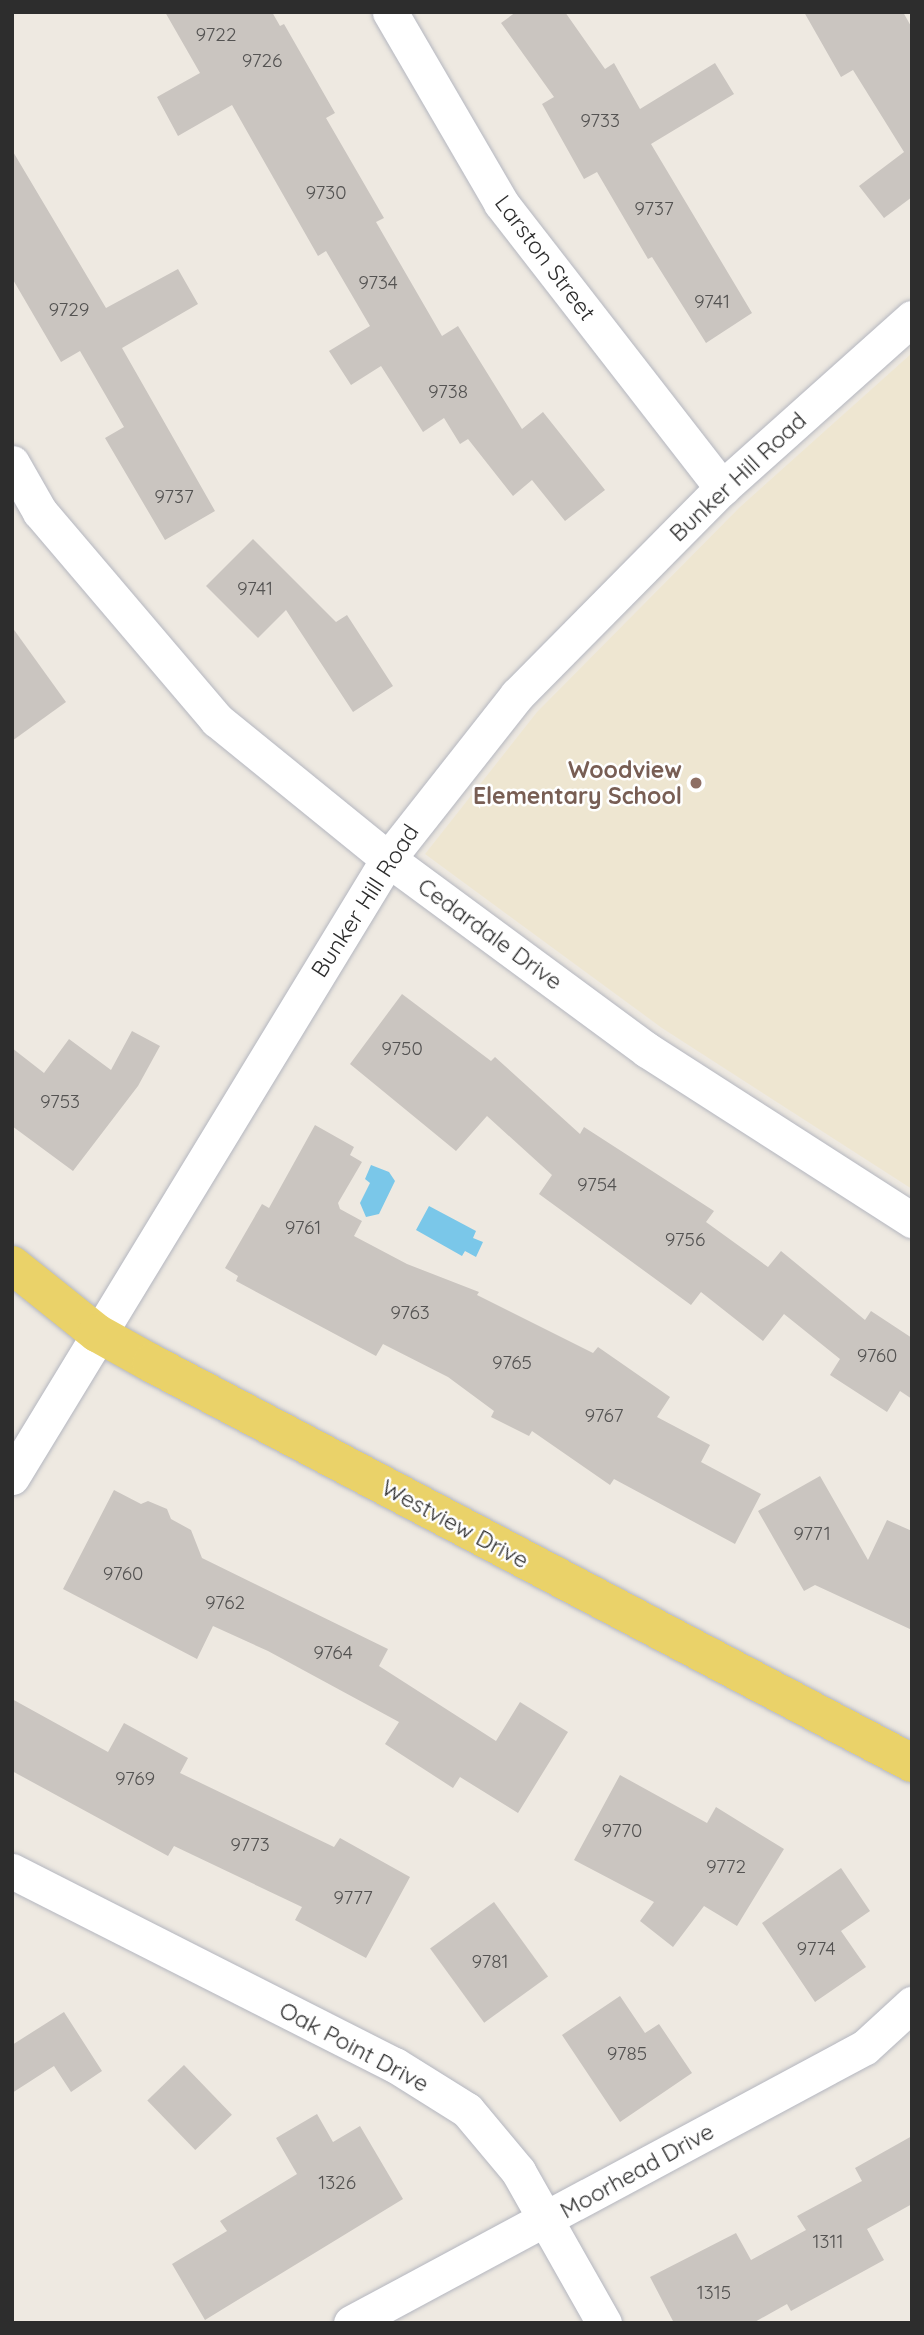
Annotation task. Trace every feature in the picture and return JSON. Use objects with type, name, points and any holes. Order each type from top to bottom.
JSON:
[{"type":"main road","name":"Westview Drive","points":[[12,1265],[97,1333],[912,1763]]},
{"type":"street","name":"Larston Street","points":[[390,12],[501,203],[722,488]]},
{"type":"street","name":"Bunker Hill Road","points":[[12,1477],[97,1333],[388,859],[517,695],[722,488],[912,318]]},
{"type":"street","name":"Cedardale Drive","points":[[12,463],[40,512],[217,720],[388,859],[648,1049],[912,1220]]},
{"type":"street","name":"Oak Point Drive","points":[[12,1871],[396,2065],[467,2110],[518,2171],[604,2323]]},
{"type":"street","name":"Moorhead Drive","points":[[351,2323],[548,2220],[865,2047],[912,2004]]},
{"type":"shaded area","name":"Woodview Elementary School","points":[[912,353],[912,1189],[662,1028],[425,854],[537,712],[740,507]]},
{"type":"water","points":[[371,1165],[389,1172],[395,1181],[379,1214],[366,1217],[360,1203],[370,1183],[365,1179]]},
{"type":"water","points":[[429,1206],[476,1231],[473,1238],[483,1242],[476,1257],[465,1251],[462,1256],[416,1230]]},
{"type":"building","points":[[165,12],[272,12],[280,26],[284,24],[335,113],[326,118],[384,218],[376,222],[442,336],[458,326],[522,429],[543,412],[605,490],[565,521],[532,480],[513,496],[468,439],[460,444],[444,418],[423,432],[381,366],[351,385],[329,351],[370,326],[326,251],[318,256],[232,105],[178,136],[157,97],[200,73]]},
{"type":"building","points":[[516,12],[565,12],[605,69],[614,63],[640,109],[715,63],[734,94],[651,144],[752,313],[706,343],[652,257],[648,259],[597,172],[584,179],[542,104],[554,97],[501,23]]},
{"type":"building","points":[[804,12],[903,12],[912,28],[912,197],[884,218],[859,186],[904,152],[853,70],[841,77]]},
{"type":"building","points":[[12,150],[106,308],[178,269],[198,304],[122,348],[215,511],[165,540],[105,438],[124,427],[80,351],[61,362],[12,278]]},
{"type":"building","points":[[253,539],[336,622],[347,615],[393,686],[353,712],[286,610],[258,638],[206,586]]},
{"type":"building","points":[[12,627],[66,702],[12,741]]},
{"type":"building","points":[[402,994],[491,1061],[495,1057],[580,1134],[584,1127],[714,1211],[706,1222],[768,1267],[781,1251],[865,1320],[871,1311],[912,1338],[912,1399],[900,1391],[887,1412],[830,1375],[840,1359],[784,1314],[763,1341],[701,1292],[691,1305],[539,1194],[552,1175],[487,1116],[456,1151],[350,1064]]},
{"type":"building","points":[[132,1031],[160,1046],[138,1086],[73,1171],[12,1126],[12,1048],[44,1073],[69,1039],[111,1070]]},
{"type":"building","points":[[315,1125],[354,1147],[350,1155],[362,1162],[338,1203],[340,1209],[362,1221],[354,1236],[407,1264],[479,1292],[477,1295],[593,1353],[598,1347],[670,1397],[657,1417],[710,1445],[701,1462],[761,1494],[735,1544],[614,1479],[610,1485],[532,1431],[529,1436],[491,1417],[494,1411],[448,1377],[383,1344],[376,1356],[236,1281],[238,1276],[225,1268],[262,1204],[269,1208]]},
{"type":"building","points":[[820,1476],[868,1560],[887,1520],[912,1531],[912,1630],[815,1585],[804,1591],[758,1511]]},
{"type":"building","points":[[114,1490],[141,1504],[148,1501],[167,1509],[171,1519],[191,1530],[202,1558],[388,1649],[379,1666],[496,1741],[520,1702],[568,1732],[518,1813],[460,1777],[453,1788],[385,1744],[399,1722],[268,1651],[213,1626],[197,1659],[63,1589]]},
{"type":"building","points":[[12,1699],[108,1752],[124,1723],[188,1758],[180,1773],[334,1847],[340,1838],[410,1877],[366,1958],[295,1920],[302,1907],[174,1846],[168,1856],[12,1771]]},
{"type":"building","points":[[620,1775],[707,1823],[716,1807],[784,1849],[737,1926],[704,1906],[673,1947],[640,1921],[654,1902],[574,1860]]},
{"type":"building","points":[[841,1868],[870,1911],[841,1931],[866,1967],[815,2002],[762,1923]]},
{"type":"building","points":[[494,1902],[548,1976],[484,2023],[430,1948]]},
{"type":"building","points":[[620,1996],[645,2033],[659,2024],[692,2073],[620,2122],[562,2035]]},
{"type":"building","points":[[64,2012],[102,2071],[71,2092],[54,2066],[12,2093],[12,2045]]},
{"type":"building","points":[[184,2065],[232,2115],[195,2150],[147,2100]]},
{"type":"building","points":[[317,2114],[333,2142],[360,2126],[403,2199],[205,2320],[172,2264],[227,2231],[220,2221],[297,2174],[276,2138]]},
{"type":"building","points":[[912,2136],[912,2204],[867,2229],[884,2260],[791,2311],[787,2304],[753,2323],[674,2323],[650,2277],[736,2233],[751,2260],[806,2230],[797,2216],[862,2181],[855,2168]]},
{"type":"place","name":"Woodview Elementary School","points":[[696,783]]}]
